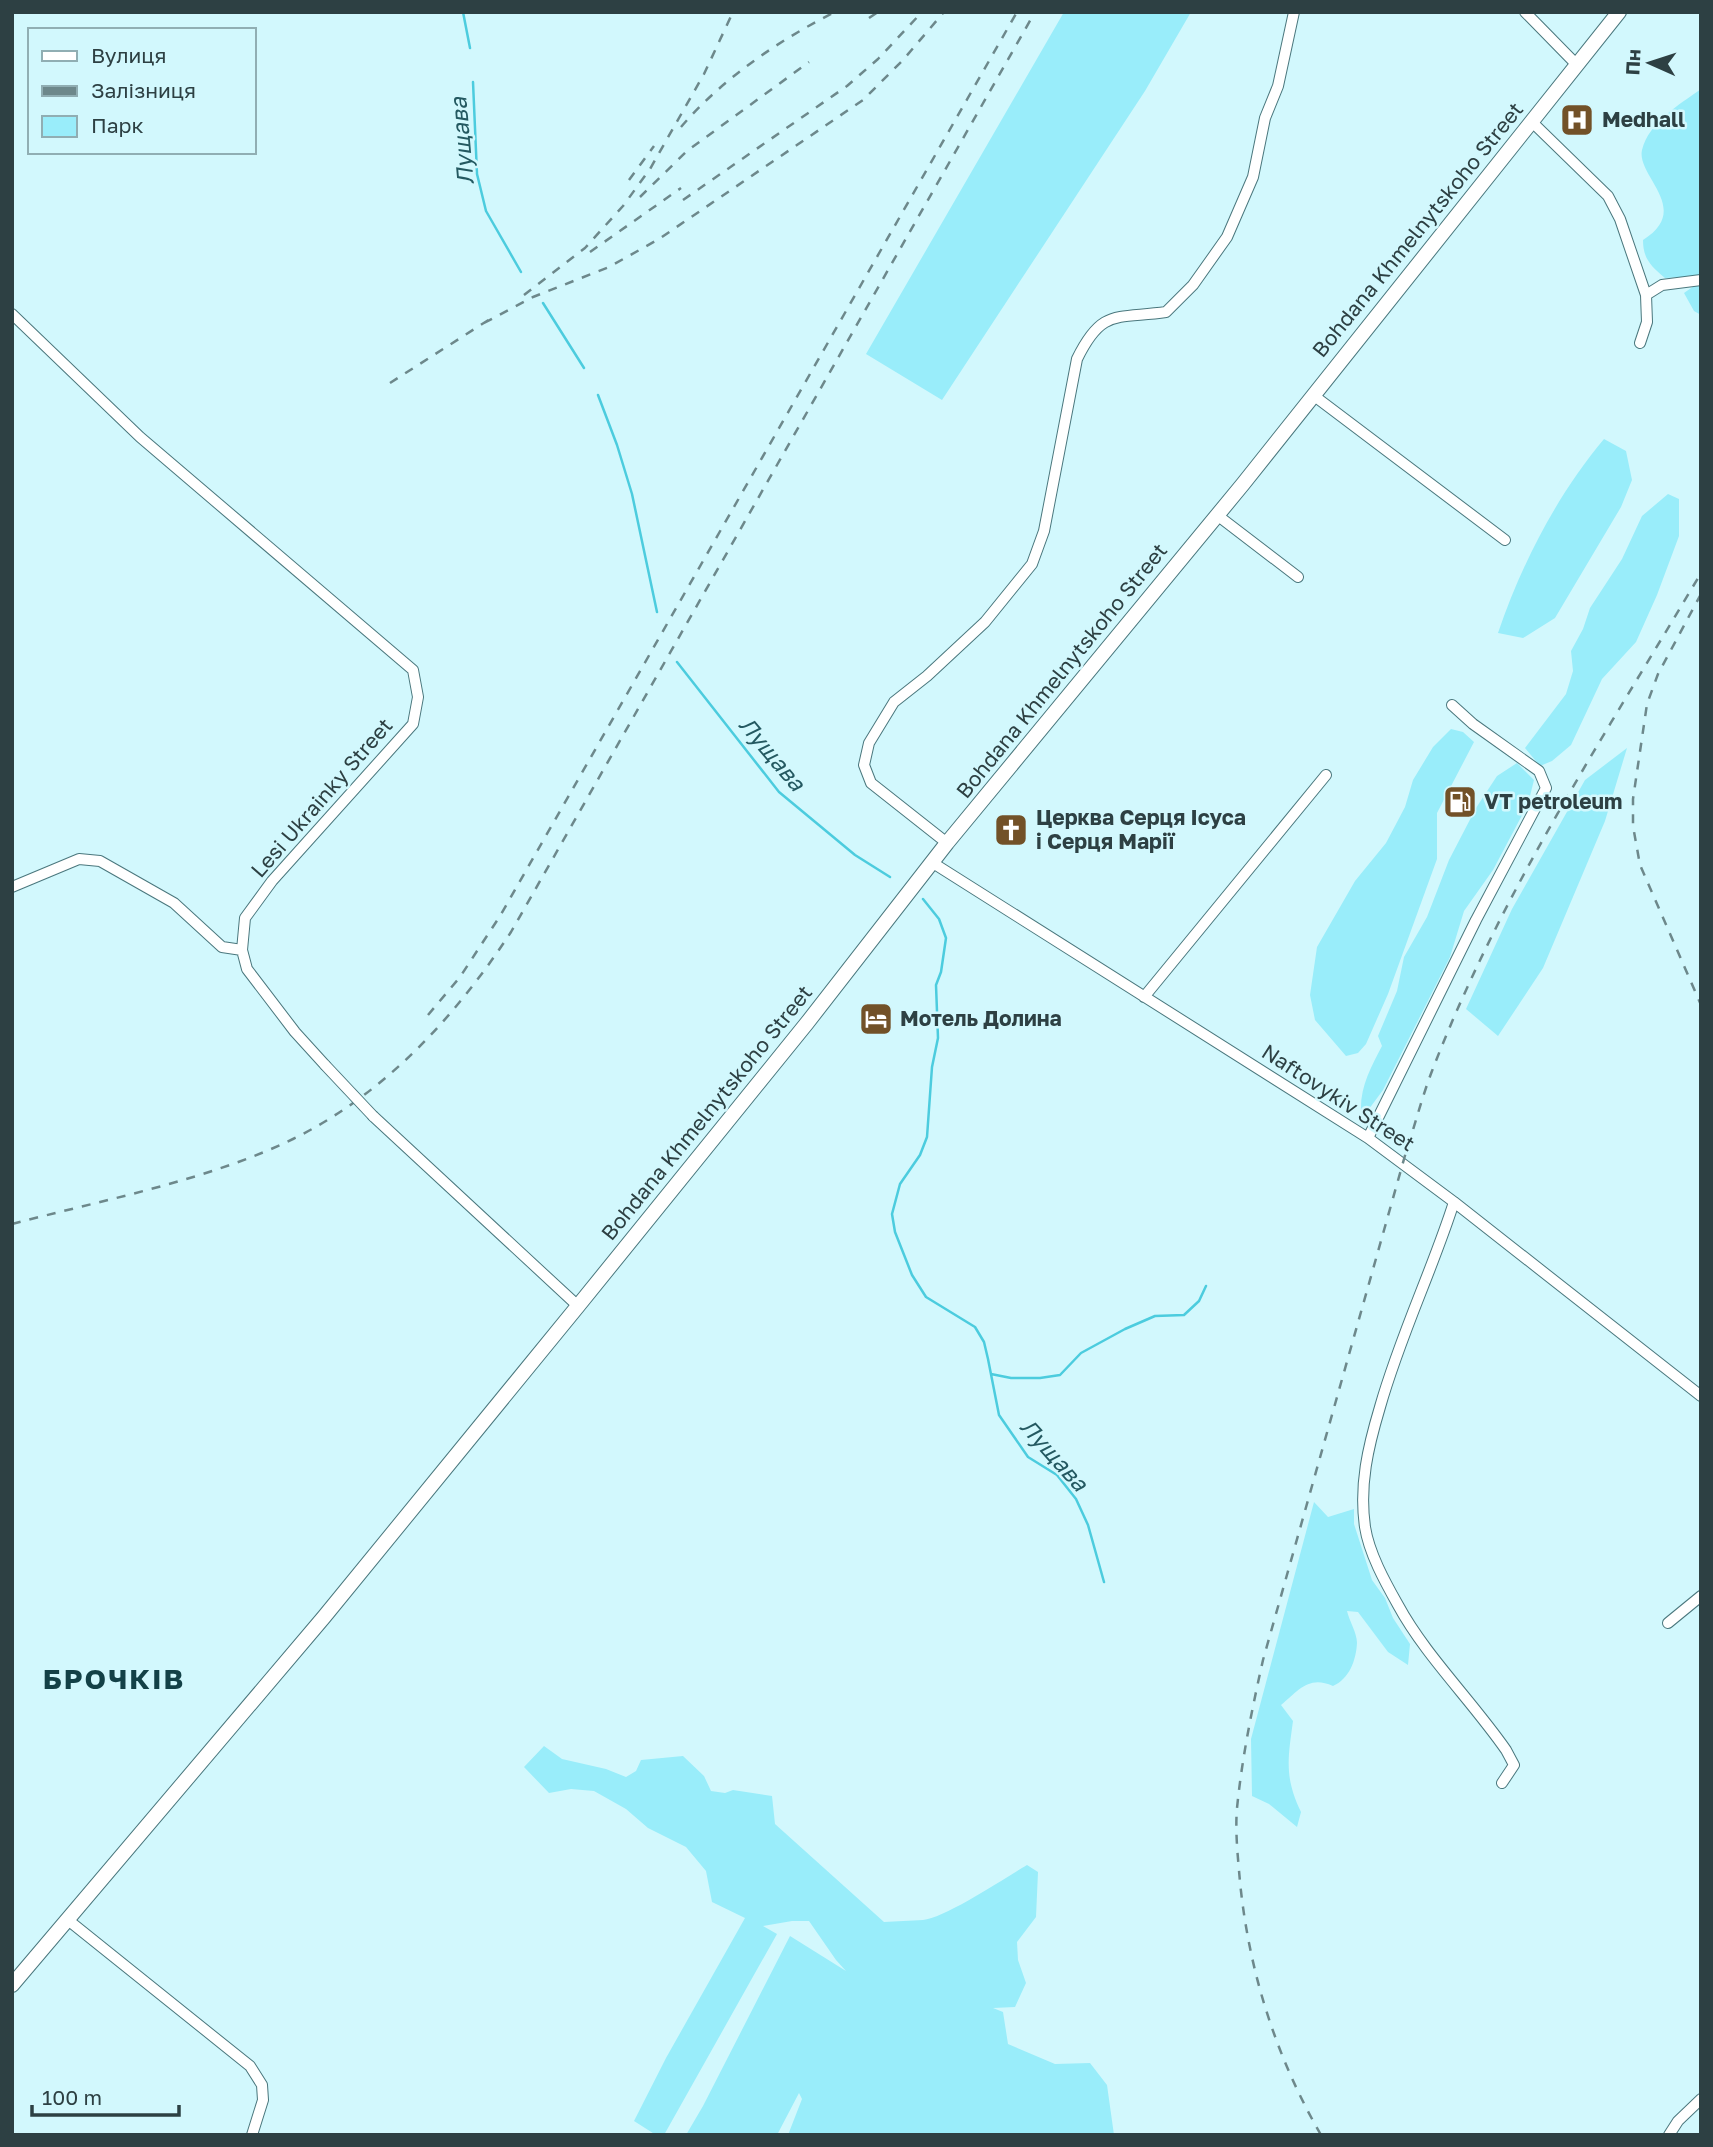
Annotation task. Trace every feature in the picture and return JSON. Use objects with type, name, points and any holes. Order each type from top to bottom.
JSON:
[{"type":"main road","name":"Bohdana Khmelnytskoho Street","points":[[12,1985],[324,1617],[578,1306],[947,843],[1217,515],[1619,12]]},
{"type":"street","points":[[947,843],[871,783],[864,765],[869,743],[894,702],[928,676],[985,622],[1032,564],[1044,531],[1077,359],[1089,334],[1104,322],[1120,316],[1166,312],[1194,285],[1227,237],[1253,177],[1265,118],[1278,86],[1294,12]]},
{"type":"street","points":[[1525,12],[1576,64]]},
{"type":"street","points":[[1531,121],[1608,196],[1620,219],[1646,295],[1647,322],[1640,343]]},
{"type":"street","points":[[1646,295],[1662,285],[1701,280]]},
{"type":"street","name":"Lesi Ukrainky Street","points":[[12,314],[140,437],[413,670],[418,697],[413,724],[272,881],[245,918],[242,950]]},
{"type":"street","points":[[1313,395],[1506,540]]},
{"type":"street","points":[[1217,515],[1298,577]]},
{"type":"street","points":[[1368,1138],[1476,920],[1546,788],[1539,771],[1472,724],[1452,705]]},
{"type":"street","points":[[1144,997],[1326,775]]},
{"type":"street","points":[[12,887],[79,859],[100,861],[174,903],[222,947],[242,950],[247,969],[295,1032],[373,1116],[578,1306]]},
{"type":"street","name":"Naftovykiv Street","points":[[933,863],[1368,1138],[1701,1396]]},
{"type":"street","points":[[1454,1202],[1390,1371],[1369,1444],[1362,1486],[1366,1529],[1379,1567],[1415,1633],[1506,1750],[1514,1765],[1502,1783]]},
{"type":"street","points":[[1668,1623],[1701,1596]]},
{"type":"street","points":[[68,1920],[250,2066],[262,2085],[263,2100],[251,2135]]},
{"type":"street","points":[[1669,2135],[1678,2121],[1701,2099]]},
{"type":"green space","points":[[1064,12],[1191,12],[1145,91],[942,400],[866,354]]},
{"type":"green space","points":[[1701,89],[1701,276],[1665,278],[1649,262],[1643,247],[1643,240],[1657,228],[1663,217],[1663,205],[1642,160],[1642,150],[1658,123]]},
{"type":"green space","points":[[1701,285],[1701,315],[1694,311],[1684,293]]},
{"type":"green space","points":[[1604,439],[1626,451],[1632,480],[1621,507],[1555,618],[1523,638],[1498,633],[1542,531],[1571,483]]},
{"type":"green space","points":[[1668,494],[1679,499],[1679,536],[1636,642],[1602,679],[1571,745],[1552,761],[1540,766],[1525,748],[1566,694],[1573,671],[1571,651],[1590,608],[1622,559],[1642,516]]},
{"type":"green space","points":[[1451,729],[1463,732],[1474,742],[1437,813],[1437,859],[1388,994],[1366,1044],[1358,1053],[1346,1056],[1315,1020],[1310,995],[1317,947],[1355,881],[1386,843],[1405,807],[1413,780],[1433,747]]},
{"type":"green space","points":[[1627,748],[1605,821],[1543,968],[1498,1036],[1466,1009],[1512,909],[1585,780]]},
{"type":"green space","points":[[1517,763],[1534,780],[1528,804],[1493,870],[1464,911],[1450,957],[1383,1090],[1369,1109],[1361,1111],[1364,1085],[1382,1046],[1378,1036],[1397,991],[1404,957],[1427,917],[1449,860],[1476,808],[1497,776]]},
{"type":"green space","points":[[1314,1502],[1328,1517],[1354,1509],[1354,1524],[1372,1580],[1410,1644],[1408,1665],[1388,1652],[1358,1612],[1347,1611],[1357,1643],[1353,1663],[1347,1674],[1333,1686],[1311,1683],[1299,1689],[1281,1705],[1293,1721],[1289,1767],[1292,1788],[1301,1812],[1297,1827],[1269,1804],[1252,1796],[1251,1739]]},
{"type":"green space","points":[[544,1746],[562,1759],[606,1769],[626,1777],[636,1771],[641,1760],[683,1756],[704,1776],[711,1791],[725,1793],[733,1790],[772,1796],[775,1824],[884,1922],[933,1918],[1027,1865],[1038,1872],[1036,1917],[1017,1942],[1018,1960],[1026,1983],[1015,2007],[993,2008],[1003,2012],[1008,2044],[1055,2064],[1090,2063],[1107,2085],[1114,2135],[788,2135],[802,2099],[799,2093],[777,2135],[686,2135],[790,1936],[846,1971],[809,1921],[763,1926],[777,1934],[664,2135],[656,2135],[634,2121],[666,2058],[745,1918],[712,1902],[706,1871],[686,1847],[648,1828],[626,1809],[594,1791],[571,1789],[549,1793],[524,1767]]},
{"type":"waterway","name":"Лущава","points":[[463,12],[470,48]]},
{"type":"waterway","name":"Лущава","points":[[473,82],[477,174],[486,211],[521,272]]},
{"type":"waterway","name":"Лущава","points":[[543,303],[584,368]]},
{"type":"waterway","name":"Лущава","points":[[598,395],[632,494],[657,612]]},
{"type":"waterway","name":"Лущава","points":[[677,662],[779,792],[855,855],[890,877]]},
{"type":"waterway","name":"Лущава","points":[[923,899],[939,919],[946,938],[941,972],[936,985],[938,1038],[932,1067],[927,1137],[920,1155],[900,1184],[892,1214],[895,1232],[912,1275],[926,1297],[975,1327],[984,1342],[999,1415],[1028,1457],[1057,1475],[1076,1499],[1088,1525],[1104,1582]]},
{"type":"waterway","points":[[991,1374],[1011,1378],[1060,1375],[1081,1353],[1125,1329],[1155,1316],[1184,1315],[1199,1301],[1206,1286]]},
{"type":"railway","points":[[524,295],[585,248],[623,206],[650,169],[704,74],[733,12]]},
{"type":"railway","points":[[681,127],[714,93],[752,62],[835,12]]},
{"type":"railway","points":[[869,18],[878,12]]},
{"type":"railway","points":[[683,200],[847,86],[878,59],[922,12]]},
{"type":"railway","points":[[484,323],[533,297],[609,267],[659,239],[863,100],[903,60],[944,12]]},
{"type":"railway","points":[[428,1015],[460,977],[500,916],[1017,12]]},
{"type":"railway","points":[[12,1224],[191,1178],[293,1139],[327,1120],[388,1076],[442,1023],[511,932],[1035,12]]},
{"type":"railway","points":[[640,197],[687,151],[809,62]]},
{"type":"railway","points":[[629,180],[654,146]]},
{"type":"railway","points":[[590,252],[681,188]]},
{"type":"railway","points":[[390,383],[490,319]]},
{"type":"railway","points":[[1321,2135],[1291,2075],[1267,2013],[1244,1916],[1237,1808],[1263,1660],[1406,1152],[1432,1071],[1459,1005],[1522,878],[1701,573]]},
{"type":"railway","points":[[1701,594],[1658,674],[1647,704],[1633,799],[1633,826],[1640,865],[1701,1005]]},
{"type":"place","name":"Medhall","points":[[1577,120]]},
{"type":"place","name":"VT petroleum","points":[[1460,802]]},
{"type":"place","name":"Церква Серця Ісуса і Серця Марії","points":[[1011,830]]},
{"type":"place","name":"Мотель Долина","points":[[876,1019]]},
{"type":"district","name":"БРОЧКІВ","points":[[114,1679]]}]
